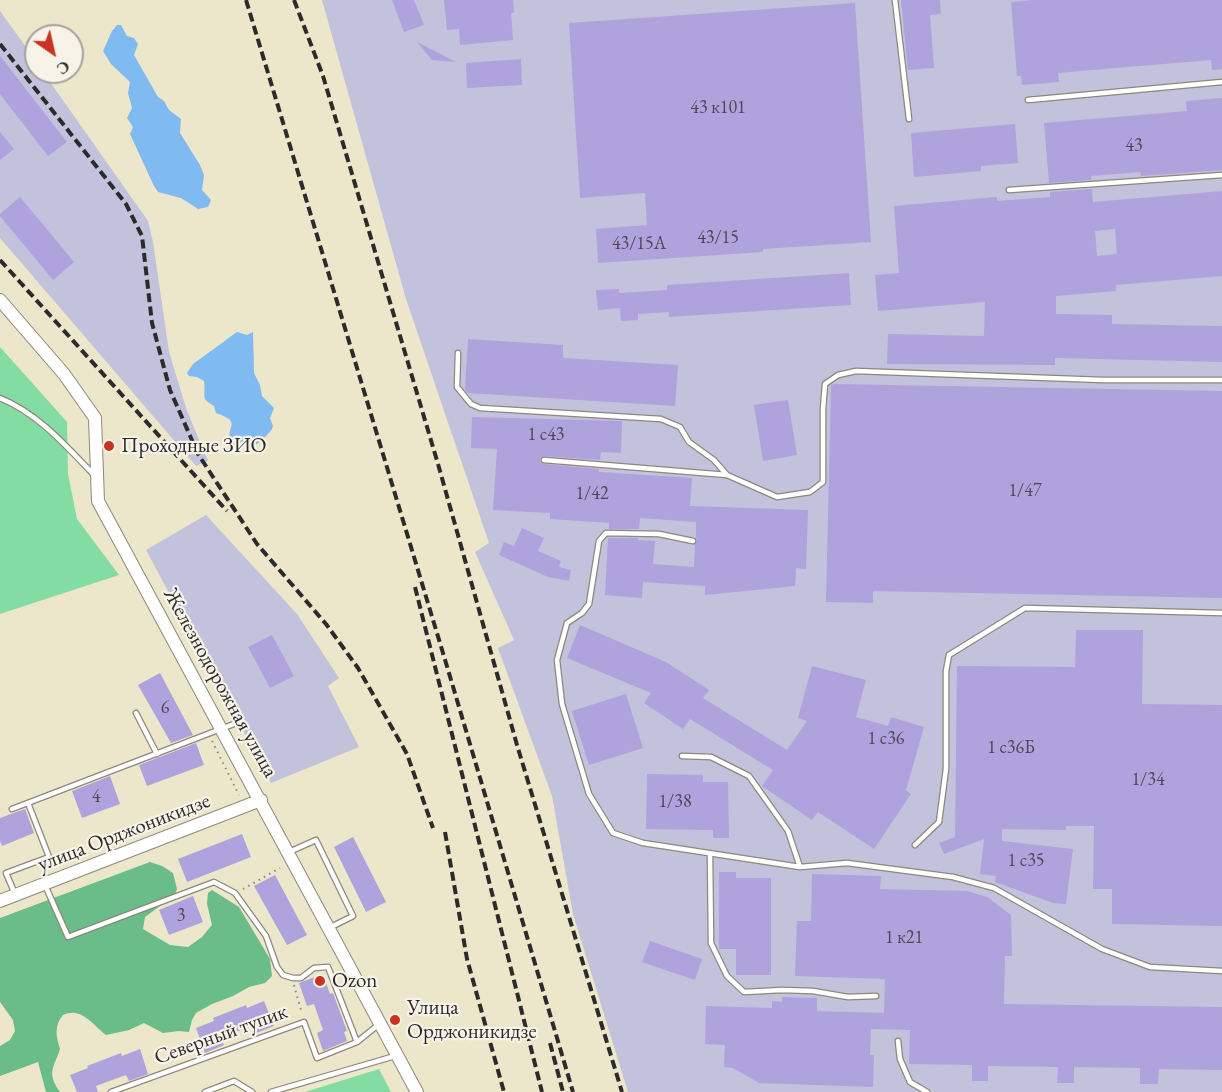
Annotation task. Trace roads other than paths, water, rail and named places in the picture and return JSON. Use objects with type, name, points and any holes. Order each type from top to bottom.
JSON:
[{"type":"street","name":"Железнодорожная улица","points":[[0,300],[64,374],[95,418],[98,501],[417,1092]]},
{"type":"street","name":"улица Орджоникидзе","points":[[0,901],[261,800]]},
{"type":"lane","points":[[895,0],[909,119]]},
{"type":"lane","points":[[1028,100],[1222,82]]},
{"type":"lane","points":[[1009,190],[1222,175]]},
{"type":"lane","points":[[459,353],[457,387],[471,404],[480,408],[661,419],[680,427],[689,442],[714,460],[727,475]]},
{"type":"lane","points":[[544,460],[727,475],[777,497],[810,492],[823,482],[825,384],[838,375],[856,371],[1103,380],[1222,380]]},
{"type":"lane","points":[[0,398],[19,406],[48,428],[97,478]]},
{"type":"lane","points":[[693,541],[659,534],[606,533],[599,541],[589,604],[582,613],[567,623],[557,660],[562,704],[590,794],[613,833],[643,843],[800,867],[847,863],[952,877],[994,888],[1102,949],[1150,967],[1222,971]]},
{"type":"lane","points":[[915,845],[939,822],[946,769],[946,671],[949,655],[1024,608],[1222,613]]},
{"type":"lane","points":[[136,713],[156,754]]},
{"type":"lane","points":[[12,809],[239,722]]},
{"type":"lane","points":[[682,756],[711,757],[749,776],[788,831],[800,867]]},
{"type":"lane","points":[[15,895],[6,873],[49,857],[28,803]]},
{"type":"lane","points":[[289,852],[316,840],[353,916],[329,928]]},
{"type":"lane","points":[[710,854],[711,944],[728,976],[744,992],[782,990],[813,991],[848,997],[876,996]]},
{"type":"lane","points":[[45,884],[68,937],[213,882],[235,893],[266,936],[277,967],[283,975],[301,978],[315,968],[328,967],[357,1042]]},
{"type":"lane","name":"Северный тупик","points":[[111,1092],[304,1022],[316,1058],[357,1042],[380,1023]]},
{"type":"lane","points":[[898,1041],[900,1059],[910,1082],[927,1092]]},
{"type":"lane","points":[[271,1092],[398,1056]]},
{"type":"lane","points":[[205,1092],[234,1081],[252,1092]]},
{"type":"water","points":[[117,25],[121,25],[127,36],[134,38],[138,44],[134,55],[158,97],[181,119],[180,133],[204,175],[202,190],[211,200],[208,207],[198,209],[181,198],[158,192],[154,186],[130,134],[133,127],[127,118],[132,108],[128,93],[130,82],[111,64],[103,51]]},
{"type":"water","points":[[237,332],[247,335],[253,332],[254,373],[262,396],[274,408],[270,418],[272,429],[255,445],[245,447],[232,445],[231,423],[225,416],[216,413],[214,406],[205,399],[204,381],[189,376],[187,373],[193,364]]},
{"type":"railway","points":[[246,0],[573,1092]]},
{"type":"railway","points":[[294,0],[323,76],[438,464],[517,745],[622,1092]]},
{"type":"railway","points":[[0,44],[126,204],[142,236],[152,323],[170,390],[198,454],[257,544],[326,624],[358,668],[407,754],[433,828]]},
{"type":"railway","points":[[0,260],[227,511]]},
{"type":"railway","points":[[415,587],[542,1092]]},
{"type":"railway","points":[[445,832],[467,959],[504,1092]]},
{"type":"railway","points":[[550,1043],[563,1092]]},
{"type":"place","name":"Проходные ЗИО","points":[[109,446]]},
{"type":"place","name":"Ozon","points":[[320,981]]},
{"type":"place","name":"Улица Орджоникидзе","points":[[395,1020]]}]
